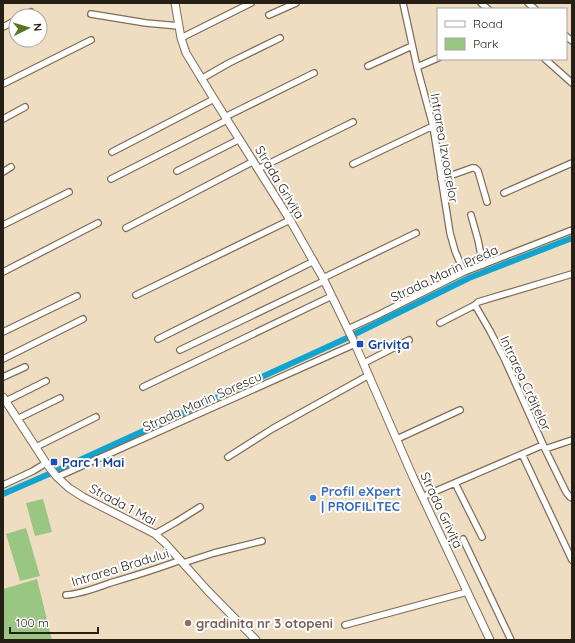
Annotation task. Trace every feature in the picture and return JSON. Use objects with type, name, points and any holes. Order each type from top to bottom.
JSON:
[{"type":"street","name":"Strada Grivița","points":[[175,3],[181,38],[186,53],[290,220],[332,296],[364,362],[422,497],[490,640]]},
{"type":"street","points":[[181,38],[251,3]]},
{"type":"street","points":[[270,15],[296,3]]},
{"type":"street","name":"Intrarea Izvoarelor","points":[[403,3],[432,126],[450,233],[455,251],[464,272]]},
{"type":"street","points":[[91,14],[152,24],[179,26]]},
{"type":"street","points":[[201,79],[229,63],[280,38]]},
{"type":"street","points":[[3,84],[92,40]]},
{"type":"street","points":[[368,66],[412,46]]},
{"type":"street","points":[[417,67],[437,58]]},
{"type":"street","points":[[546,60],[572,83]]},
{"type":"street","points":[[111,179],[314,73]]},
{"type":"street","points":[[112,152],[214,99]]},
{"type":"street","points":[[3,119],[25,107]]},
{"type":"street","points":[[258,169],[353,122]]},
{"type":"street","points":[[353,164],[432,126]]},
{"type":"street","points":[[177,171],[240,139]]},
{"type":"street","points":[[126,228],[254,162]]},
{"type":"street","points":[[504,193],[572,163]]},
{"type":"street","points":[[3,172],[11,167]]},
{"type":"street","points":[[441,179],[475,168],[478,171],[487,202]]},
{"type":"street","points":[[3,225],[69,192]]},
{"type":"street","points":[[470,215],[478,240],[483,265]]},
{"type":"street","points":[[136,295],[290,220]]},
{"type":"street","points":[[3,272],[98,223]]},
{"type":"street","name":"Strada Marin Preda","points":[[348,329],[464,272],[572,230]]},
{"type":"street","points":[[180,350],[416,233]]},
{"type":"street","points":[[158,339],[314,262]]},
{"type":"street","points":[[440,323],[478,302],[572,274]]},
{"type":"street","points":[[3,332],[77,296]]},
{"type":"street","points":[[143,387],[332,296]]},
{"type":"street","name":"Intrarea Crăițelor","points":[[422,497],[522,454],[544,447],[505,360],[475,305]]},
{"type":"street","points":[[3,359],[83,319]]},
{"type":"street","points":[[364,362],[409,340]]},
{"type":"street","name":"Strada Marin Sorescu","points":[[57,477],[355,344]]},
{"type":"street","points":[[3,377],[24,367]]},
{"type":"street","points":[[228,456],[272,429],[369,375]]},
{"type":"street","name":"Strada 1 Mai","points":[[46,381],[4,399],[46,463],[57,477],[69,488],[83,497],[155,534],[256,640]]},
{"type":"street","points":[[18,419],[60,398]]},
{"type":"street","points":[[397,439],[460,410]]},
{"type":"street","points":[[36,448],[96,417]]},
{"type":"street","points":[[572,440],[544,447],[566,492],[572,498]]},
{"type":"street","points":[[522,454],[572,560]]},
{"type":"street","points":[[3,485],[33,471],[46,463]]},
{"type":"street","points":[[454,483],[482,537]]},
{"type":"street","points":[[155,534],[200,507]]},
{"type":"street","points":[[463,539],[511,640]]},
{"type":"street","points":[[182,562],[262,541]]},
{"type":"street","name":"Intrarea Bradului","points":[[66,595],[75,594],[182,562]]},
{"type":"street","points":[[345,625],[467,592]]},
{"type":"green space","points":[[43,499],[52,532],[35,536],[26,503]]},
{"type":"green space","points":[[26,528],[40,576],[20,581],[6,534]]},
{"type":"green space","points":[[37,579],[52,640],[3,640],[3,589]]},
{"type":"waterway","points":[[355,334],[469,278],[572,238]]},
{"type":"waterway","points":[[58,470],[347,338]]},
{"type":"waterway","points":[[3,494],[49,474]]},
{"type":"place","name":"Grivița","points":[[360,344]]},
{"type":"place","name":"Parc 1 Mai","points":[[54,462]]},
{"type":"place","name":"Profil eXpert | PROFILITEC","points":[[313,498]]},
{"type":"place","name":"gradinita nr 3 otopeni","points":[[188,623]]}]
